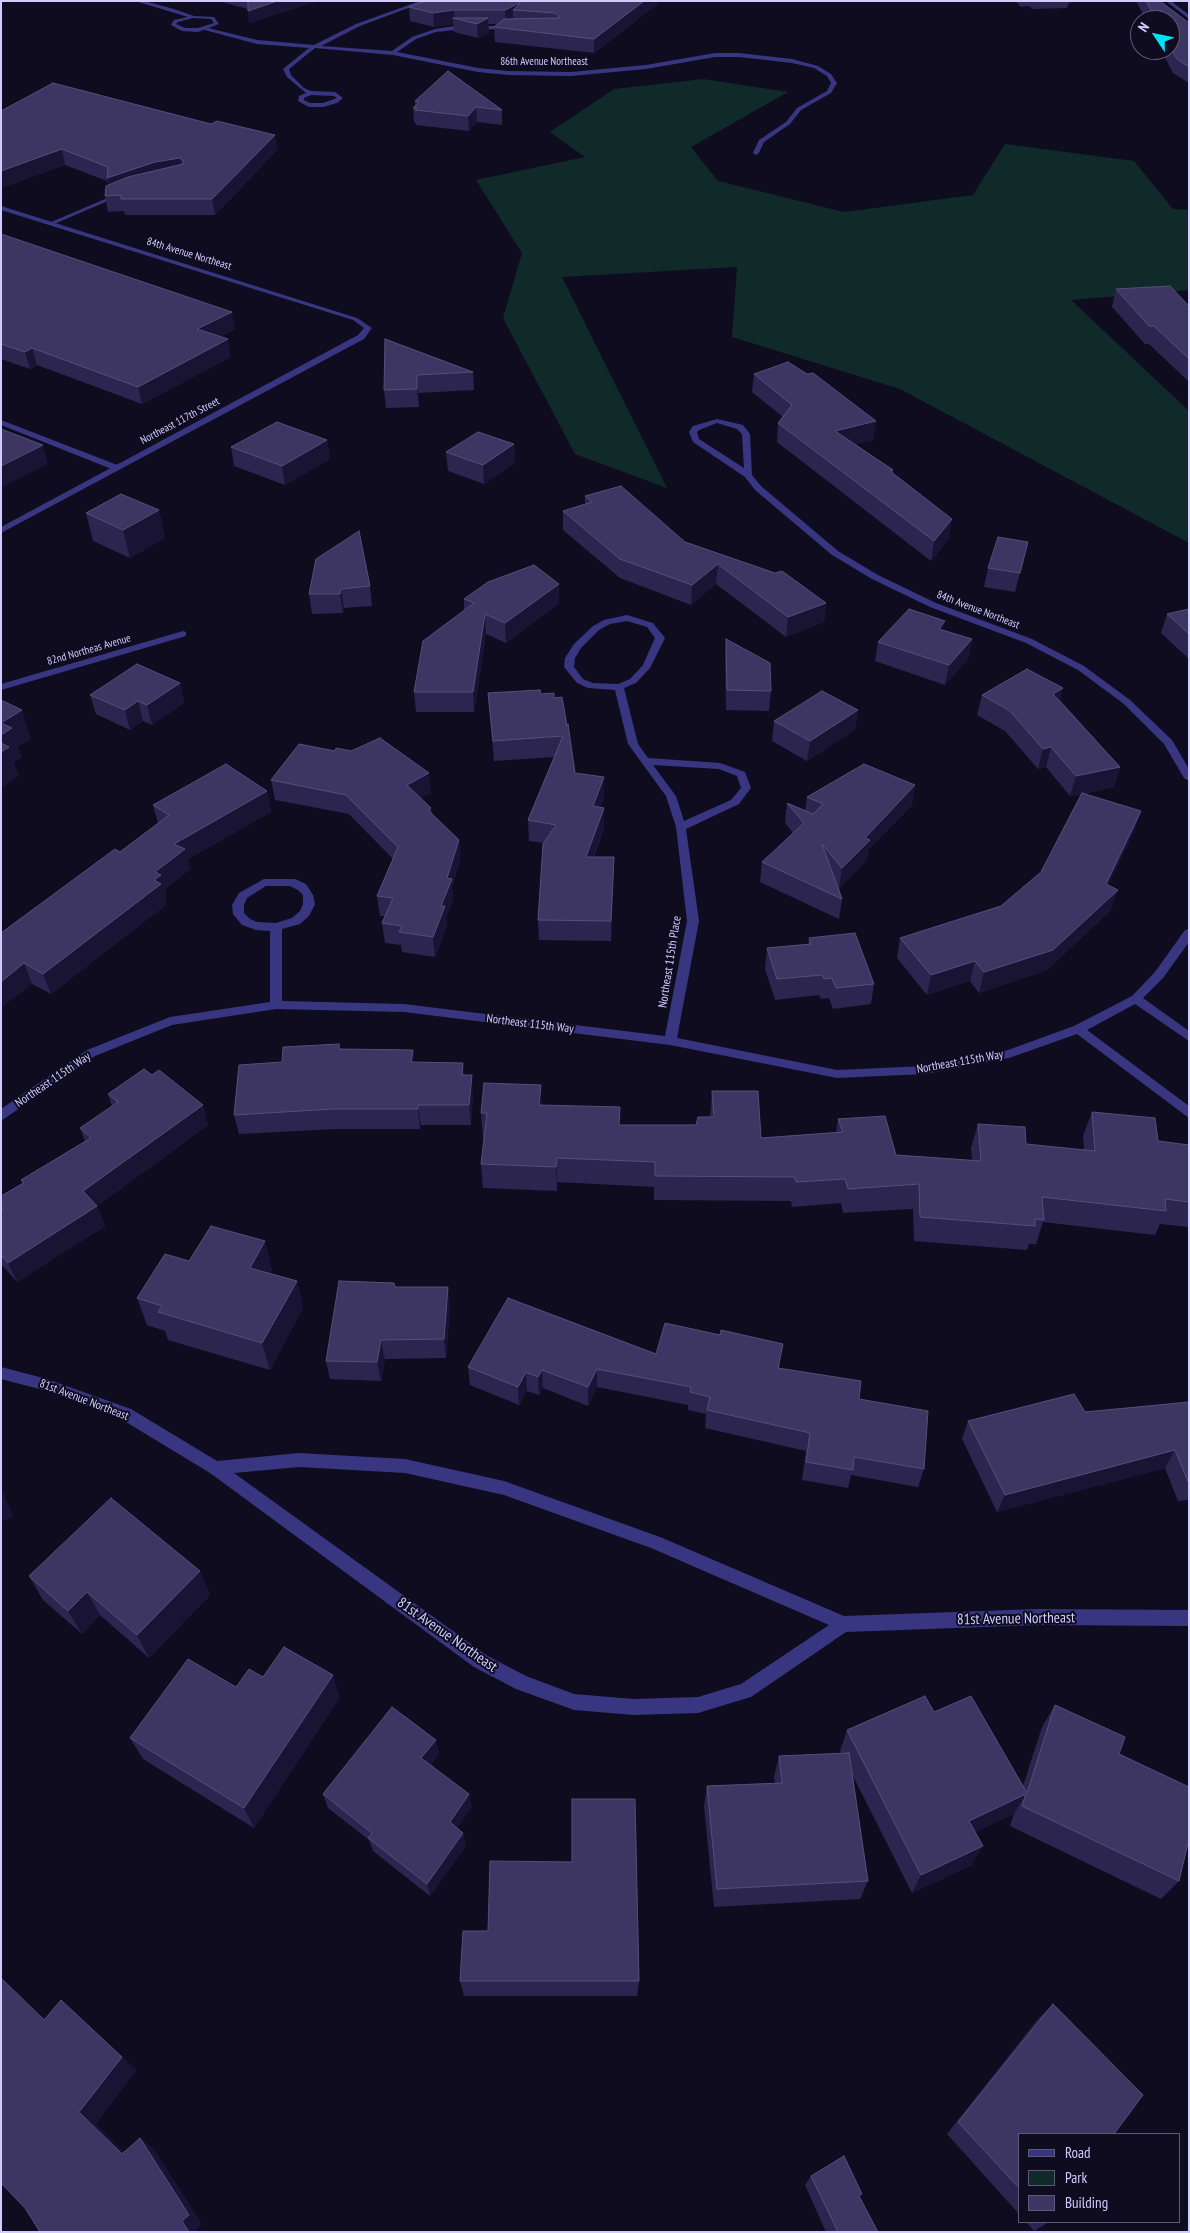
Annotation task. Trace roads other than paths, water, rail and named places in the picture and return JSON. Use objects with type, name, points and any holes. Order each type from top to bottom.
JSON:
[{"type":"street","points":[[138,1],[193,17],[206,17],[217,22],[214,26],[204,29]]},
{"type":"street","points":[[310,93],[301,97],[301,102],[309,105],[323,105],[335,102],[340,98],[330,92],[310,93],[290,76],[286,69],[312,48],[358,25],[425,1]]},
{"type":"street","points":[[1168,1],[1189,18]]},
{"type":"street","name":"86th Avenue Northeast","points":[[193,17],[176,21],[173,25],[184,30],[204,29],[257,42],[312,48],[393,53],[478,70],[535,74],[571,74],[646,68],[715,55],[766,57],[816,67],[829,75],[834,83],[829,92],[799,109],[788,123],[761,141],[756,152]]},
{"type":"street","points":[[393,53],[414,38],[435,31],[481,27],[514,28]]},
{"type":"street","points":[[52,224],[129,190]]},
{"type":"street","name":"84th Avenue Northeast","points":[[1,208],[355,320],[368,328]]},
{"type":"street","name":"Northeast 117th Street","points":[[1,531],[361,337],[368,328]]},
{"type":"street","points":[[1,422],[118,468]]},
{"type":"street","name":"84th Avenue Northeast","points":[[748,475],[746,434],[740,427],[717,422],[696,428],[693,432],[696,440],[748,475],[758,488],[803,528],[835,553],[875,577],[933,605],[1029,641],[1081,668],[1127,702],[1168,742],[1189,778]]},
{"type":"street","points":[[628,618],[650,625],[660,638],[656,650],[640,676],[619,687],[591,686],[580,681],[570,667],[570,658],[577,646],[596,628],[607,622],[628,618]]},
{"type":"street","name":"82nd Northeas Avenue","points":[[1,686],[183,634]]},
{"type":"street","name":"Northeast 115th Place","points":[[619,687],[633,744],[671,796],[681,827],[693,922],[670,1042]]},
{"type":"street","points":[[646,761],[720,766],[741,774],[746,788],[735,802],[681,827]]},
{"type":"street","points":[[291,882],[302,887],[308,895],[309,904],[305,913],[296,921],[276,927],[256,926],[246,922],[239,914],[238,905],[242,896],[264,883],[291,882]]},
{"type":"street","points":[[276,927],[276,1005]]},
{"type":"street","name":"Northeast 115th Way","points":[[1,1116],[28,1095],[91,1053],[170,1020],[276,1005],[404,1008],[670,1042],[837,1074],[925,1070],[1009,1054],[1078,1028],[1136,999],[1159,975],[1189,933]]},
{"type":"street","points":[[1136,999],[1189,1037]]},
{"type":"street","points":[[1078,1028],[1189,1113]]},
{"type":"street","name":"81st Avenue Northeast","points":[[1,1372],[47,1385],[126,1414],[215,1468],[480,1661],[522,1684],[574,1702],[634,1708],[689,1705],[736,1694],[745,1691],[844,1624]]},
{"type":"street","name":"81st Avenue Northeast","points":[[215,1468],[299,1460],[405,1466],[504,1488],[655,1542],[844,1624],[1038,1617],[1189,1618]]}]
